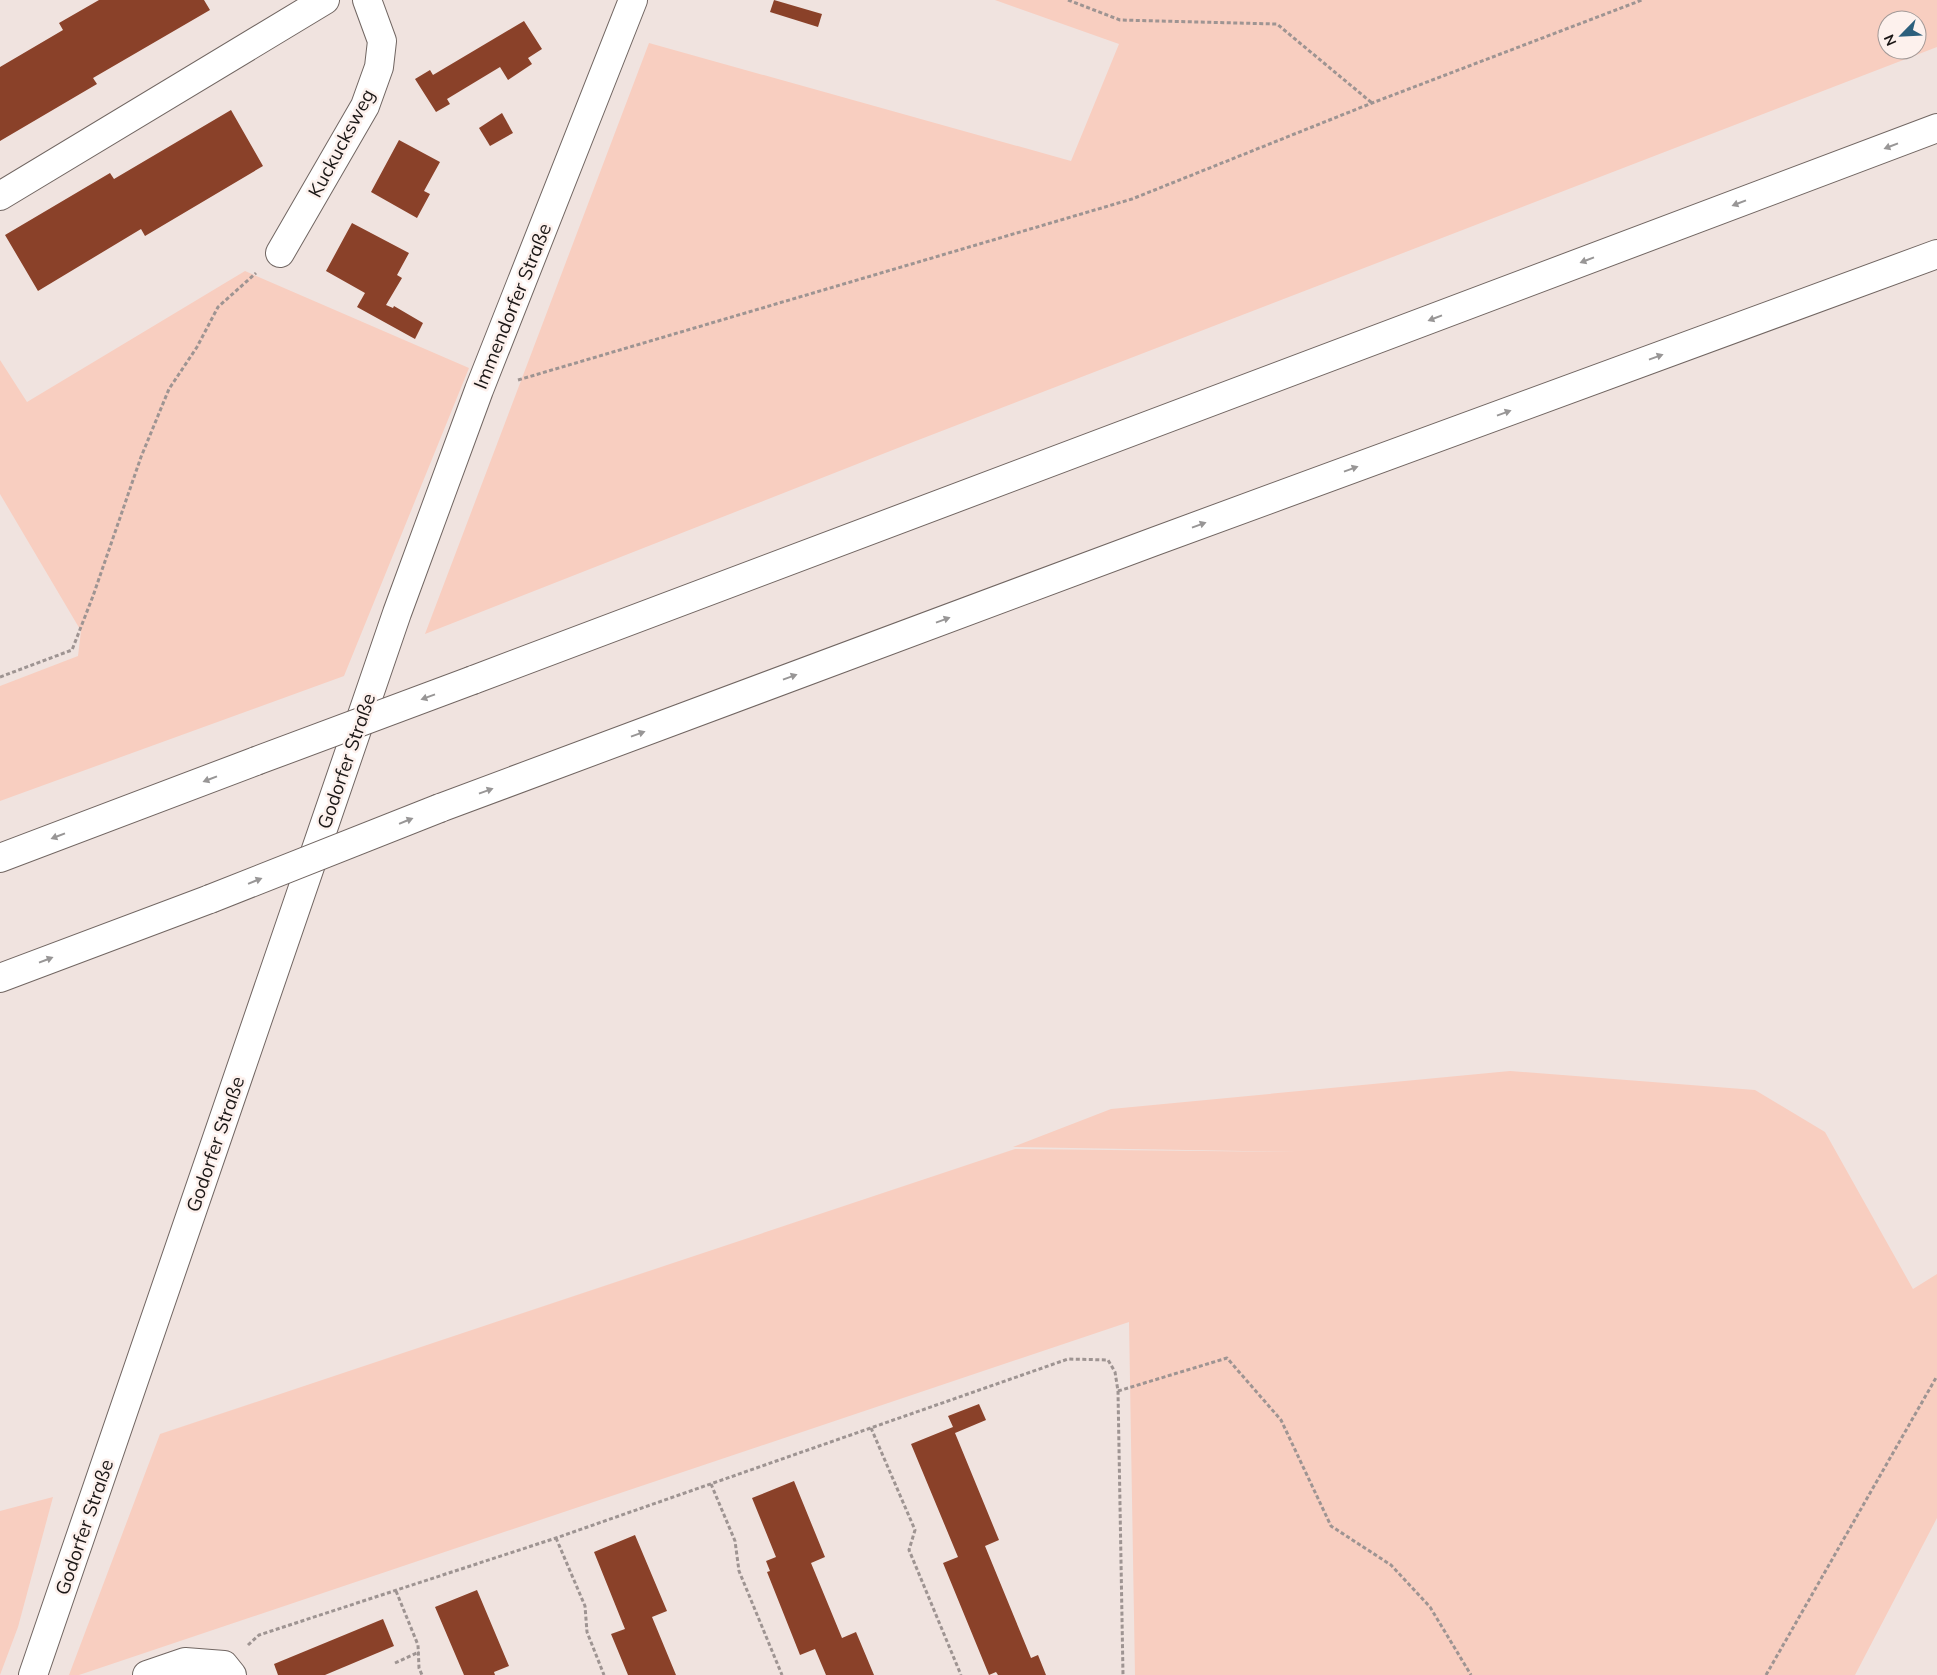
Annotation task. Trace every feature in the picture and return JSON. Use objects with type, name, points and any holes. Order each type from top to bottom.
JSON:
[{"type":"main road","points":[[0,196],[325,0]]},
{"type":"main road","name":"Kuckucksweg","points":[[280,252],[364,106],[379,67],[382,41],[367,0]]},
{"type":"main road","name":"Immendorfer Straße","points":[[397,614],[479,390],[633,0]]},
{"type":"main road","points":[[0,858],[1937,128]]},
{"type":"main road","points":[[0,978],[210,899],[440,808],[1153,542],[1937,254]]},
{"type":"main road","name":"Godorfer Straße","points":[[33,1675],[397,614]]},
{"type":"main road","points":[[148,1675],[185,1662],[228,1670]]},
{"type":"path","points":[[1068,0],[1120,20],[1276,24],[1372,103]]},
{"type":"path","points":[[479,390],[520,380],[1132,200],[1372,103],[1642,0]]},
{"type":"path","points":[[0,677],[72,650],[141,458],[169,389],[197,346],[218,307],[280,252]]},
{"type":"path","points":[[228,1670],[260,1635],[556,1538],[1068,1358],[1108,1360],[1115,1372],[1118,1391],[1123,1675]]},
{"type":"path","points":[[1118,1391],[1227,1358],[1281,1420],[1331,1526],[1391,1565],[1430,1607],[1471,1675]]},
{"type":"path","points":[[1766,1675],[1937,1376]]},
{"type":"path","points":[[871,1428],[915,1530],[909,1550],[961,1675]]},
{"type":"path","points":[[711,1484],[735,1541],[739,1571],[782,1675]]},
{"type":"path","points":[[556,1538],[585,1606],[586,1632],[604,1675]]},
{"type":"path","points":[[396,1591],[418,1645],[419,1668],[422,1675]]},
{"type":"path","points":[[395,1662],[419,1652]]},
{"type":"shaded area","points":[[995,0],[1937,0],[1937,47],[1927,51],[1927,10],[1877,10],[1877,60],[1903,60],[908,444],[425,634],[649,43],[1071,161],[1119,44]]},
{"type":"shaded area","points":[[245,271],[469,368],[344,676],[0,801],[0,686],[78,656],[81,631],[0,494],[0,360],[27,402]]},
{"type":"shaded area","points":[[1510,1071],[1755,1090],[1825,1132],[1913,1289],[1937,1274],[1937,1518],[1855,1675],[1135,1675],[1129,1322],[79,1675],[69,1675],[160,1434],[1015,1149],[1298,1152],[1013,1147],[1111,1109]]},
{"type":"shaded area","points":[[53,1497],[18,1627],[0,1675],[0,1511]]},
{"type":"building","points":[[99,0],[204,0],[210,10],[93,78],[97,84],[0,141],[0,67],[63,30],[59,23]]},
{"type":"building","points":[[774,0],[822,14],[818,27],[770,12]]},
{"type":"building","points":[[524,21],[542,49],[528,58],[532,64],[508,80],[500,67],[447,99],[450,104],[436,112],[415,79],[430,70],[433,75]]},
{"type":"building","points":[[231,110],[263,166],[145,236],[141,229],[38,291],[5,235],[110,173],[114,179]]},
{"type":"building","points":[[502,113],[513,133],[490,146],[479,128]]},
{"type":"building","points":[[399,140],[440,162],[424,191],[430,194],[417,218],[371,192]]},
{"type":"building","points":[[352,223],[409,253],[397,275],[402,278],[386,305],[393,308],[394,306],[423,323],[415,339],[357,307],[365,293],[326,271]]},
{"type":"building","points":[[979,1404],[986,1420],[955,1433],[999,1540],[985,1546],[1031,1658],[1038,1655],[1046,1675],[998,1675],[996,1672],[989,1675],[943,1563],[958,1557],[911,1444],[953,1427],[948,1416]]},
{"type":"building","points":[[794,1481],[825,1557],[811,1563],[842,1638],[856,1632],[874,1675],[826,1675],[815,1649],[800,1655],[767,1572],[770,1571],[766,1561],[776,1557],[752,1498]]},
{"type":"building","points":[[635,1535],[667,1611],[652,1617],[676,1675],[628,1675],[611,1634],[625,1629],[594,1552]]},
{"type":"building","points":[[477,1590],[509,1666],[494,1672],[495,1675],[464,1675],[435,1607]]},
{"type":"building","points":[[383,1619],[394,1646],[325,1675],[278,1675],[274,1664]]}]
